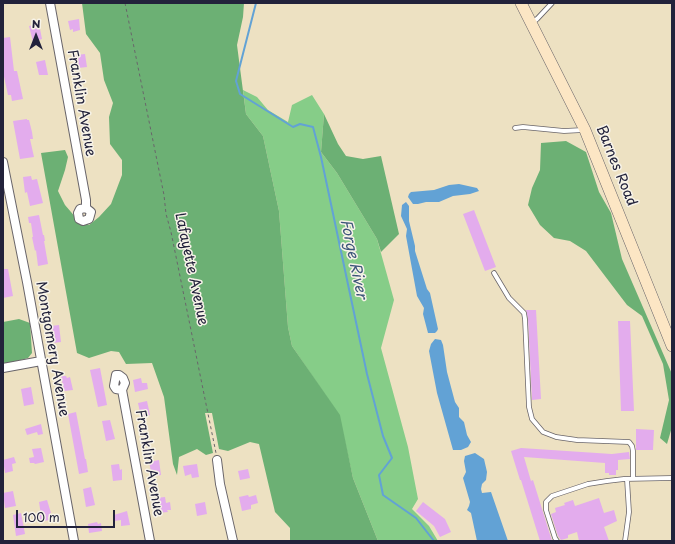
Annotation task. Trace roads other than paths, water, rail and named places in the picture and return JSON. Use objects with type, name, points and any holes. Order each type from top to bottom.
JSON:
[{"type":"street","name":"Franklin Avenue","points":[[50,3],[86,200],[86,208]]},
{"type":"street","name":"Barnes Road","points":[[521,3],[585,130],[672,346]]},
{"type":"street","name":"Montgomery Avenue","points":[[3,162],[4,174],[27,282],[74,541]]},
{"type":"street","points":[[3,368],[41,361]]},
{"type":"street","name":"Franklin Avenue","points":[[122,390],[150,541]]},
{"type":"street","points":[[217,460],[220,484],[233,541]]},
{"type":"lane","points":[[531,23],[537,20],[552,3]]},
{"type":"lane","points":[[515,128],[523,127],[564,131],[585,130]]},
{"type":"lane","points":[[494,273],[509,298],[524,313],[529,407],[532,419],[543,432],[556,437],[577,440],[629,442],[633,451],[633,479]]},
{"type":"lane","points":[[557,541],[546,510],[546,502],[552,496],[588,484],[627,479],[672,478]]},
{"type":"lane","points":[[625,541],[629,512],[627,479]]},
{"type":"water","points":[[459,184],[477,188],[479,191],[470,194],[453,196],[439,202],[426,202],[418,204],[413,204],[408,197],[411,192],[434,190],[449,185]]},
{"type":"water","points":[[406,202],[409,206],[409,221],[415,251],[427,289],[430,293],[438,329],[435,333],[428,333],[423,314],[424,308],[417,296],[406,236],[407,229],[401,216],[402,205]]},
{"type":"water","points":[[435,339],[441,340],[443,345],[447,372],[455,402],[459,408],[459,417],[464,422],[467,435],[471,442],[468,447],[461,450],[453,450],[437,393],[429,351],[431,344]]},
{"type":"water","points":[[475,453],[484,459],[487,472],[486,480],[482,484],[482,493],[491,492],[508,541],[477,541],[471,513],[467,510],[470,502],[463,478],[466,472],[464,461],[465,456]]},
{"type":"waterway","name":"Forge River","points":[[256,3],[236,81],[240,94],[293,127],[300,124],[313,127],[321,157],[367,374],[383,436],[392,458],[379,475],[383,495],[416,518],[434,541]]}]
